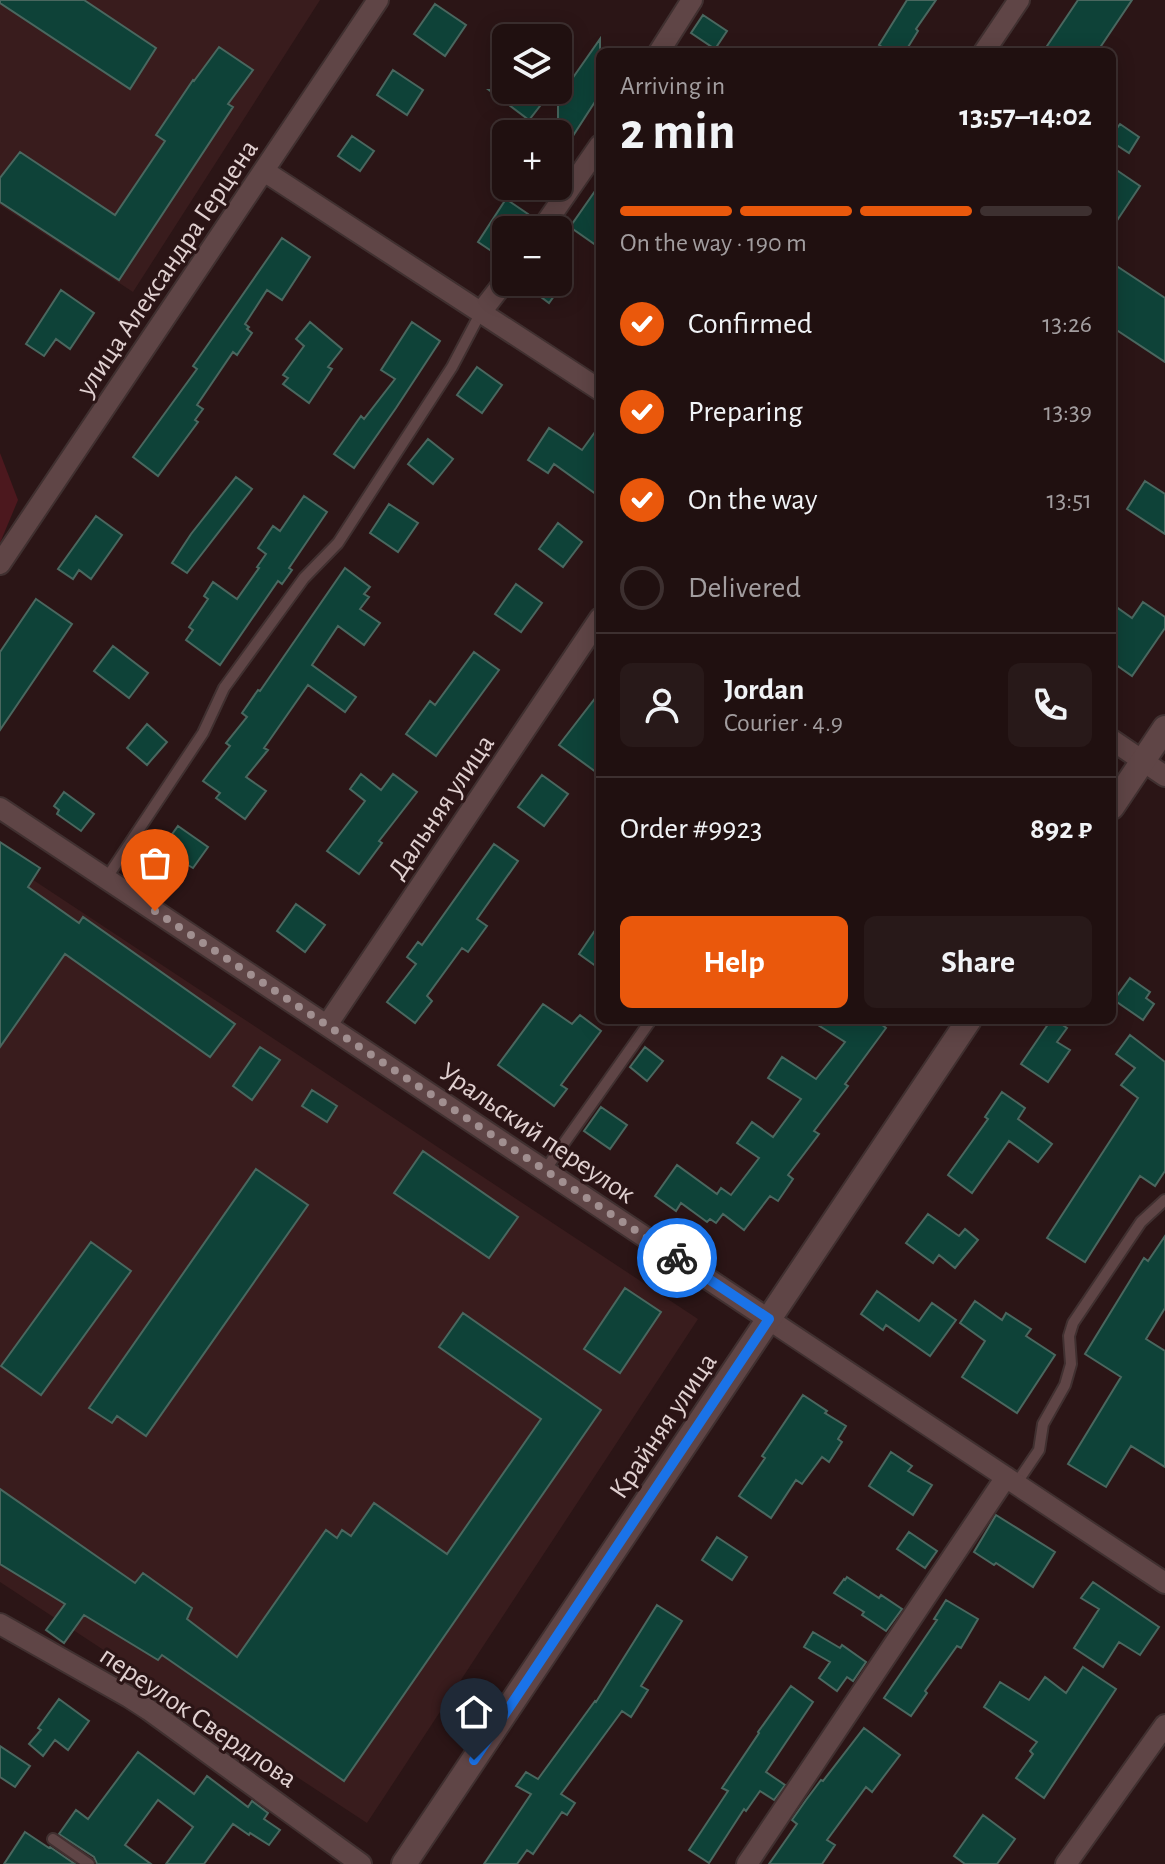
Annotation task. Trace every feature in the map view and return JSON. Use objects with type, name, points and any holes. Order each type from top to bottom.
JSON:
[{"type":"main road","points":[[1116,801],[1165,728]]},
{"type":"main road","name":"Крайняя улица","points":[[404,1864],[966,1024]]},
{"type":"street","name":"улица Александра Герцена","points":[[0,564],[378,0]]},
{"type":"street","points":[[662,48],[692,0]]},
{"type":"street","points":[[987,48],[1019,0]]},
{"type":"street","points":[[551,216],[596,151]]},
{"type":"street","points":[[264,171],[596,387]]},
{"type":"street","points":[[481,312],[494,296]]},
{"type":"street","name":"Дальняя улица","points":[[327,1025],[596,624]]},
{"type":"street","points":[[1116,743],[1165,776]]},
{"type":"street","name":"Уральский переулок","points":[[0,808],[1165,1583]]},
{"type":"street","points":[[747,1864],[1011,1480]]},
{"type":"street","name":"переулок Свердлова","points":[[0,1624],[139,1703],[361,1864]]},
{"type":"street","points":[[1066,1864],[1165,1725]]},
{"type":"lane","points":[[106,879],[203,733],[232,676],[291,594],[338,543],[355,518],[452,367],[481,312]]},
{"type":"lane","points":[[545,1170],[648,1024]]},
{"type":"lane","points":[[1011,1480],[1039,1450],[1043,1424],[1065,1385],[1071,1364],[1069,1336],[1073,1323],[1141,1222],[1165,1200]]},
{"type":"lane","points":[[53,1839],[89,1864]]},
{"type":"shaded area","points":[[0,0],[320,0],[133,292],[0,205]]},
{"type":"shaded area","points":[[0,453],[18,500],[0,543]]},
{"type":"shaded area","points":[[0,858],[698,1319],[367,1823],[0,1582]]},
{"type":"building","points":[[0,0],[84,0],[156,48],[130,89],[0,3]]},
{"type":"building","points":[[907,0],[936,0],[907,48],[884,48],[879,45]]},
{"type":"building","points":[[1078,0],[1132,0],[1100,48],[1046,48]]},
{"type":"building","points":[[435,4],[466,25],[445,56],[414,34]]},
{"type":"building","points":[[703,15],[727,31],[716,48],[691,33]]},
{"type":"building","points":[[600,39],[600,48],[596,48],[596,100],[572,137],[572,120],[558,120],[558,104],[572,104],[572,79]]},
{"type":"building","points":[[219,47],[253,70],[228,104],[233,107],[119,280],[0,202],[0,178],[20,152],[115,215],[165,141],[156,135]]},
{"type":"building","points":[[393,70],[423,90],[407,115],[377,95]]},
{"type":"building","points":[[508,104],[540,106],[529,120]]},
{"type":"building","points":[[1120,124],[1139,137],[1129,153],[1116,145],[1116,130]]},
{"type":"building","points":[[352,136],[374,151],[360,171],[338,156]]},
{"type":"building","points":[[1116,170],[1140,186],[1116,222]]},
{"type":"building","points":[[596,190],[596,245],[572,228],[572,224]]},
{"type":"building","points":[[505,200],[528,214],[527,216],[495,216]]},
{"type":"building","points":[[492,220],[492,251],[478,242]]},
{"type":"building","points":[[282,238],[310,257],[282,300],[267,290],[245,324],[252,333],[237,355],[233,352],[197,405],[203,409],[195,420],[198,422],[158,476],[133,457],[197,369],[193,366]]},
{"type":"building","points":[[1116,266],[1165,298],[1165,362],[1116,330]]},
{"type":"building","points":[[61,290],[94,313],[70,349],[56,339],[44,356],[26,344]]},
{"type":"building","points":[[540,296],[554,296],[549,303]]},
{"type":"building","points":[[310,322],[342,349],[328,367],[332,369],[309,403],[283,384],[288,378],[283,375],[304,346],[296,339]]},
{"type":"building","points":[[412,322],[440,341],[354,468],[334,454],[361,416],[364,419],[395,379],[381,370]]},
{"type":"building","points":[[477,367],[502,385],[482,413],[457,395]]},
{"type":"building","points":[[549,428],[582,450],[596,431],[596,494],[554,464],[548,473],[528,460]]},
{"type":"building","points":[[428,439],[453,459],[433,484],[408,464]]},
{"type":"building","points":[[236,477],[252,489],[187,573],[172,563]]},
{"type":"building","points":[[1145,481],[1165,494],[1165,534],[1127,509]]},
{"type":"building","points":[[304,496],[327,512],[289,568],[292,570],[282,584],[278,581],[220,665],[186,640],[193,630],[189,627],[208,599],[204,596],[213,582],[237,599],[266,554],[258,548],[273,526],[280,531]]},
{"type":"building","points":[[389,504],[418,523],[398,552],[370,533]]},
{"type":"building","points":[[96,516],[122,535],[91,579],[79,570],[73,579],[58,569]]},
{"type":"building","points":[[558,523],[582,542],[563,567],[539,549]]},
{"type":"building","points":[[345,568],[370,587],[364,594],[369,597],[360,609],[380,623],[364,645],[338,626],[312,665],[356,697],[345,712],[308,685],[264,748],[268,750],[246,777],[266,791],[245,819],[216,798],[220,793],[203,781],[230,746],[226,743],[247,717],[242,713]]},
{"type":"building","points":[[516,584],[542,603],[521,632],[495,614]]},
{"type":"building","points":[[36,599],[72,624],[0,730],[0,652]]},
{"type":"building","points":[[1143,602],[1165,617],[1165,628],[1132,676],[1116,665],[1116,607],[1132,618]]},
{"type":"building","points":[[113,646],[148,673],[129,698],[94,671]]},
{"type":"building","points":[[474,652],[499,670],[436,756],[406,734],[430,701],[435,705]]},
{"type":"building","points":[[596,697],[596,772],[559,745]]},
{"type":"building","points":[[147,724],[167,742],[147,765],[127,748]]},
{"type":"building","points":[[361,774],[381,790],[393,774],[417,792],[379,841],[382,843],[359,874],[327,851],[365,801],[350,789]]},
{"type":"building","points":[[542,775],[568,794],[544,826],[518,807]]},
{"type":"building","points":[[64,792],[94,814],[81,831],[57,814],[59,810],[54,806]]},
{"type":"building","points":[[178,826],[208,847],[193,868],[174,857],[179,850],[167,841]]},
{"type":"building","points":[[0,842],[40,868],[28,887],[79,923],[83,917],[235,1024],[210,1057],[65,954],[0,1047]]},
{"type":"building","points":[[494,844],[518,861],[477,919],[487,926],[468,952],[462,948],[427,996],[432,1001],[415,1023],[387,1002],[416,964],[407,957],[418,942],[422,945]]},
{"type":"building","points":[[296,904],[325,925],[305,952],[277,931]]},
{"type":"building","points":[[596,929],[596,966],[579,954]]},
{"type":"building","points":[[1130,978],[1150,992],[1146,998],[1154,1004],[1143,1020],[1116,1001]]},
{"type":"building","points":[[543,1004],[572,1024],[580,1015],[601,1031],[561,1085],[567,1089],[554,1106],[498,1065]]},
{"type":"building","points":[[816,1024],[881,1024],[886,1028],[814,1131],[819,1134],[788,1175],[793,1179],[778,1201],[770,1196],[744,1230],[723,1214],[716,1223],[710,1219],[707,1222],[681,1203],[676,1211],[655,1196],[677,1165],[717,1194],[721,1188],[731,1195],[759,1158],[737,1143],[752,1122],[773,1137],[801,1099],[768,1078],[782,1057],[816,1079],[845,1042]]},
{"type":"building","points":[[1048,1024],[1061,1024],[1067,1028],[1057,1042],[1070,1050],[1048,1082],[1021,1064]]},
{"type":"building","points":[[1130,1035],[1165,1062],[1165,1171],[1155,1186],[1140,1176],[1085,1262],[1047,1238],[1138,1098],[1121,1085],[1135,1068],[1116,1054]]},
{"type":"building","points":[[260,1047],[280,1060],[252,1100],[233,1086]]},
{"type":"building","points":[[645,1047],[663,1061],[647,1081],[630,1067]]},
{"type":"building","points":[[312,1090],[337,1106],[327,1122],[302,1106]]},
{"type":"building","points":[[1002,1092],[1025,1108],[1018,1119],[1052,1144],[1038,1162],[1009,1141],[972,1193],[948,1175],[988,1119],[985,1117]]},
{"type":"building","points":[[601,1107],[627,1125],[610,1149],[584,1131]]},
{"type":"building","points":[[423,1151],[518,1217],[489,1258],[394,1193]]},
{"type":"building","points":[[256,1169],[308,1205],[146,1436],[117,1416],[112,1423],[89,1408]]},
{"type":"building","points":[[928,1214],[959,1236],[965,1229],[978,1240],[955,1268],[939,1255],[933,1263],[906,1243]]},
{"type":"building","points":[[1165,1236],[1165,1308],[1146,1339],[1165,1351],[1165,1467],[1131,1446],[1106,1487],[1068,1464],[1121,1377],[1085,1354],[1144,1258],[1148,1261]]},
{"type":"building","points":[[91,1242],[131,1271],[41,1395],[1,1366]]},
{"type":"building","points":[[625,1288],[661,1312],[620,1373],[584,1349]]},
{"type":"building","points":[[877,1291],[919,1321],[932,1303],[956,1320],[930,1356],[886,1325],[883,1330],[861,1314]]},
{"type":"building","points":[[975,1301],[1002,1320],[1006,1313],[1031,1329],[1026,1336],[1055,1355],[1017,1413],[962,1377],[985,1341],[960,1323]]},
{"type":"building","points":[[463,1313],[601,1410],[344,1781],[162,1655],[158,1660],[84,1615],[64,1643],[46,1630],[65,1604],[0,1564],[0,1489],[135,1583],[143,1573],[192,1608],[187,1619],[237,1657],[326,1530],[337,1538],[342,1530],[351,1536],[374,1503],[447,1554],[541,1419],[439,1347]]},
{"type":"building","points":[[803,1395],[846,1426],[838,1439],[842,1442],[829,1462],[822,1457],[802,1484],[796,1480],[771,1518],[739,1496]]},
{"type":"building","points":[[891,1452],[912,1466],[908,1471],[932,1485],[913,1515],[869,1486]]},
{"type":"building","points":[[996,1515],[1055,1552],[1033,1587],[974,1552]]},
{"type":"building","points":[[909,1532],[937,1551],[925,1568],[897,1549]]},
{"type":"building","points":[[717,1537],[747,1557],[732,1580],[702,1560]]},
{"type":"building","points":[[847,1577],[902,1609],[886,1631],[834,1593]]},
{"type":"building","points":[[1093,1582],[1159,1627],[1140,1655],[1119,1642],[1103,1667],[1074,1648],[1099,1609],[1081,1598]]},
{"type":"building","points":[[946,1600],[978,1619],[961,1648],[957,1646],[925,1691],[927,1693],[911,1716],[884,1698],[937,1620],[934,1619]]},
{"type":"building","points":[[657,1605],[682,1621],[641,1686],[648,1690],[631,1717],[622,1711],[561,1794],[575,1803],[567,1815],[562,1812],[533,1854],[527,1850],[517,1864],[484,1864],[531,1794],[516,1786],[526,1772],[538,1779],[596,1702]]},
{"type":"building","points":[[813,1632],[840,1648],[842,1645],[866,1662],[853,1681],[847,1677],[837,1691],[819,1678],[830,1662],[804,1647]]},
{"type":"building","points":[[1083,1667],[1116,1689],[1044,1798],[1016,1778],[1033,1754],[1030,1751],[1037,1742],[984,1707],[1000,1682],[1029,1700],[1045,1677],[1066,1693]]},
{"type":"building","points":[[791,1686],[813,1702],[766,1772],[785,1785],[774,1800],[760,1791],[746,1811],[744,1809],[709,1863],[689,1850],[728,1791],[722,1788]]},
{"type":"building","points":[[59,1699],[89,1721],[68,1750],[55,1740],[43,1756],[29,1744]]},
{"type":"building","points":[[864,1728],[900,1755],[872,1792],[866,1787],[827,1840],[835,1845],[822,1864],[769,1864],[797,1824],[792,1820]]},
{"type":"building","points":[[0,1746],[30,1766],[15,1787],[0,1777]]},
{"type":"building","points":[[138,1752],[194,1794],[207,1776],[248,1807],[252,1801],[268,1813],[264,1819],[280,1830],[269,1845],[233,1824],[204,1864],[166,1864],[193,1827],[158,1800],[125,1845],[151,1864],[97,1864],[94,1857],[59,1834],[76,1810],[88,1819]]},
{"type":"building","points":[[983,1815],[1015,1839],[997,1864],[965,1864],[954,1856]]},
{"type":"building","points":[[25,1832],[50,1847],[75,1864],[4,1864]]},
{"type":"way so far","points":[[155,911],[677,1258]]},
{"type":"route","points":[[474,1760],[769,1319],[677,1258]]}]
